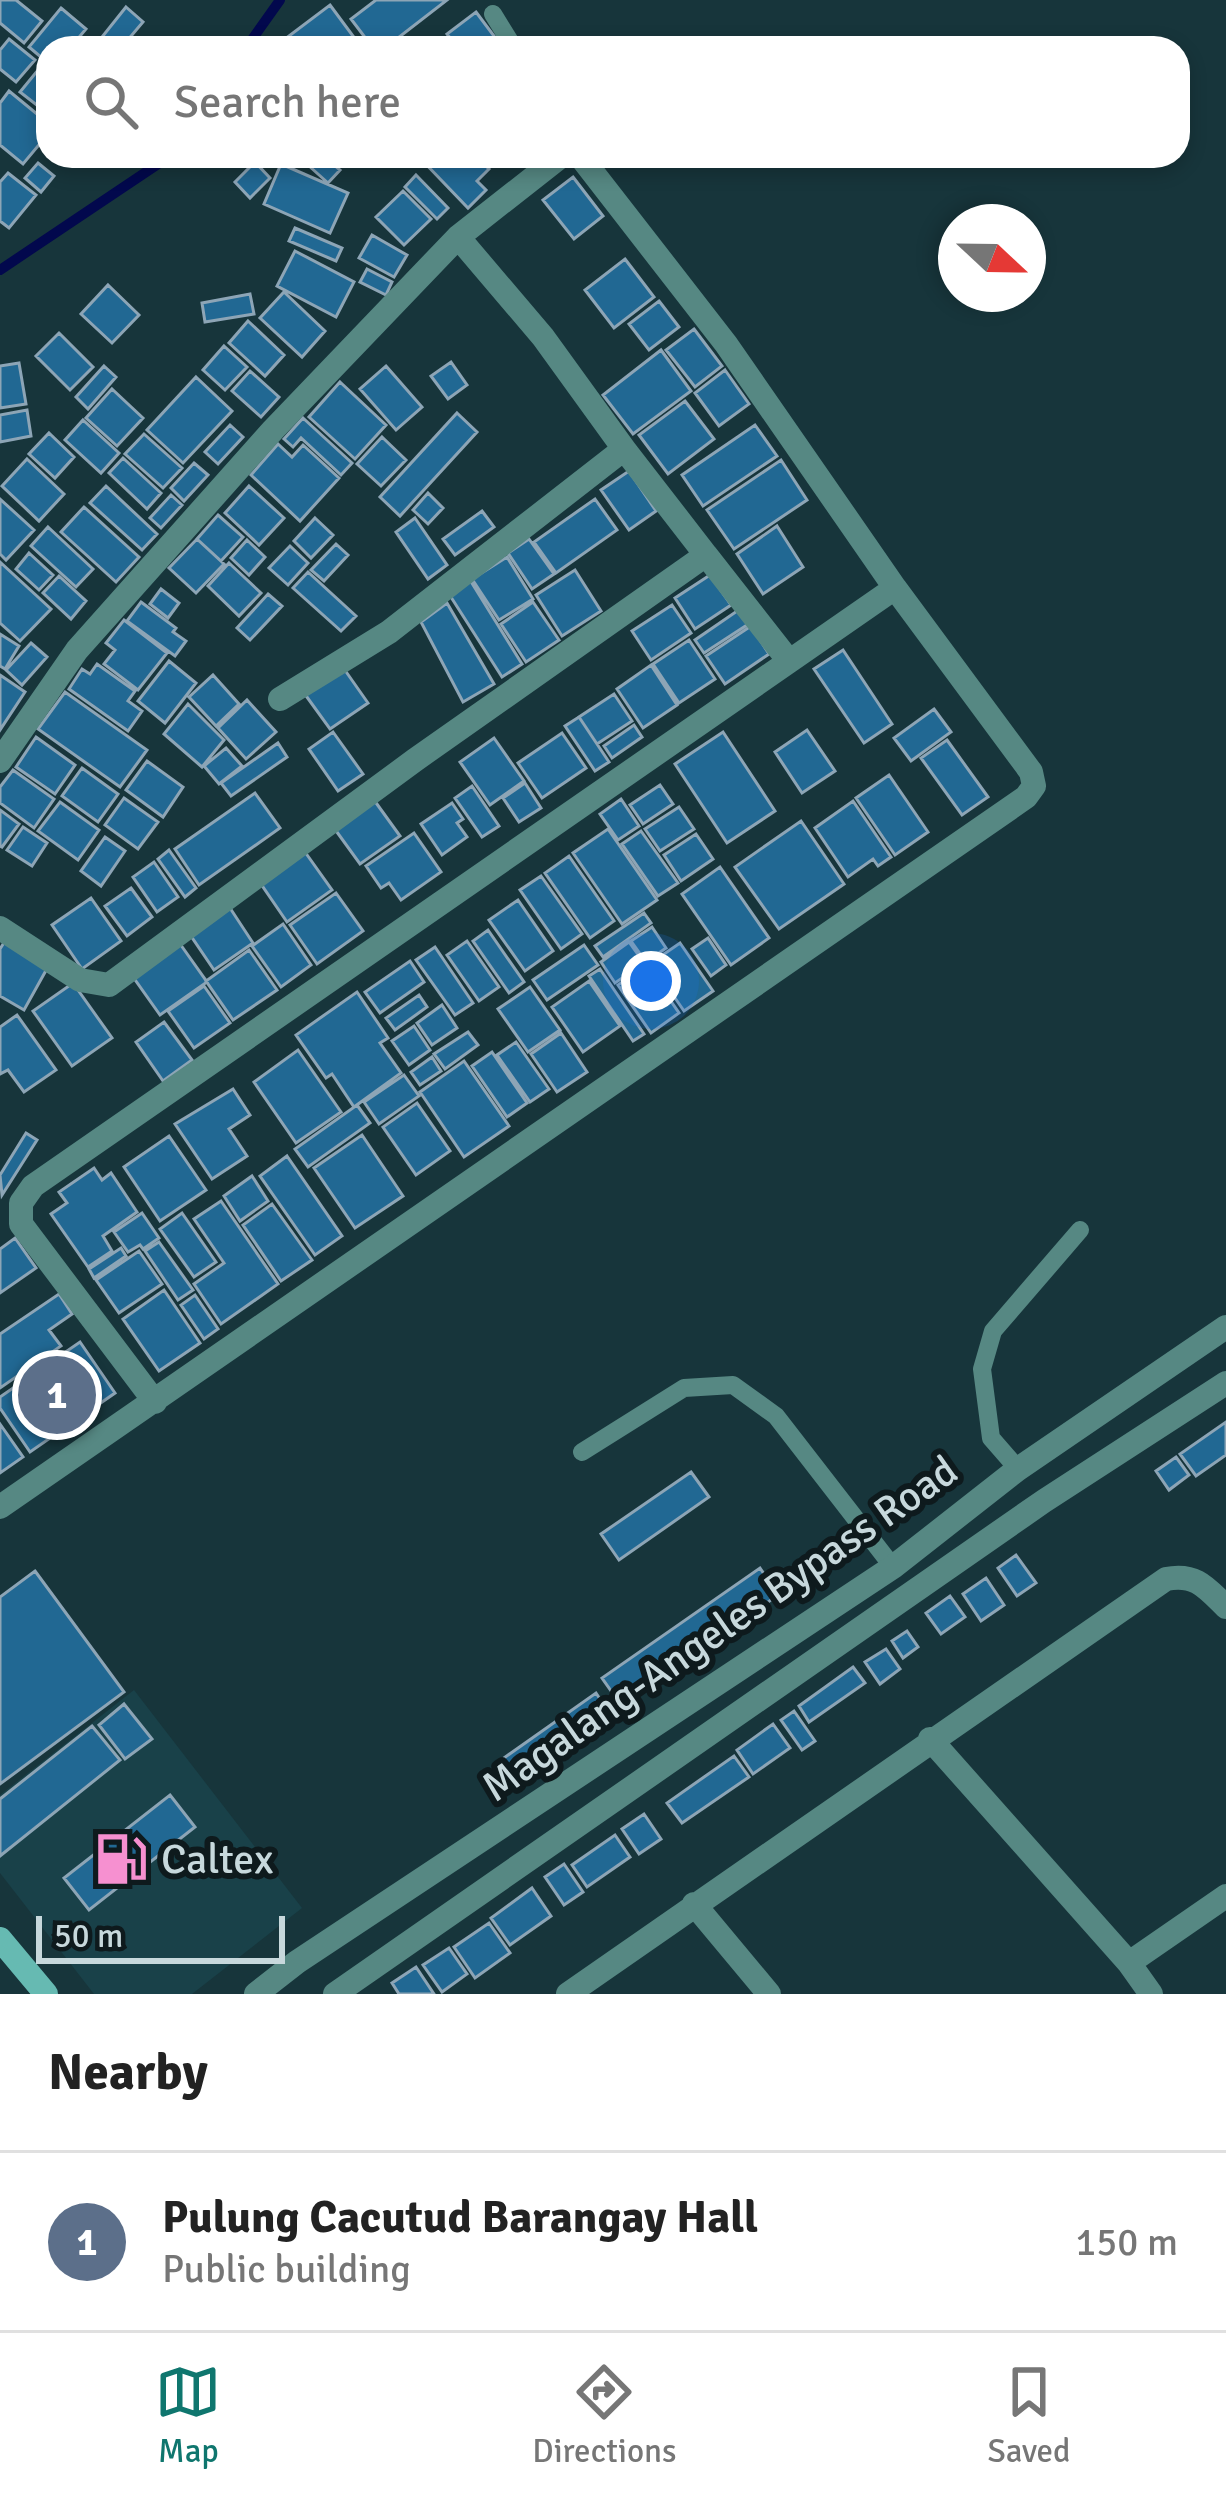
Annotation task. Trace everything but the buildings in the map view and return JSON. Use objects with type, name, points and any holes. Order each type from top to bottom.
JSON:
[{"type":"main road","points":[[0,1940],[46,1994]]},
{"type":"street","points":[[0,760],[77,650],[274,430],[458,237],[546,168]]},
{"type":"street","points":[[0,1507],[1026,797],[1034,786],[1031,772],[895,588],[726,344],[589,168]]},
{"type":"street","points":[[458,237],[542,337],[789,662]]},
{"type":"street","points":[[280,699],[389,632],[624,449]]},
{"type":"street","points":[[0,928],[80,980],[109,985],[415,760],[706,555]]},
{"type":"street","points":[[154,1402],[21,1224],[21,1203],[33,1186],[895,588]]},
{"type":"street","name":"Magalang-Angeles Bypass Road","points":[[256,1994],[297,1962],[893,1568],[1018,1469],[1226,1327]]},
{"type":"street","name":"Magalang-Angeles Bypass Road","points":[[334,1994],[1005,1528],[1226,1383]]},
{"type":"street","points":[[568,1994],[930,1739],[1166,1580],[1184,1576],[1199,1580],[1226,1607]]},
{"type":"street","points":[[930,1739],[1129,1963],[1151,1994]]},
{"type":"street","points":[[1129,1963],[1226,1896]]},
{"type":"street","points":[[694,1904],[769,1994]]},
{"type":"lane","points":[[493,14],[507,36]]},
{"type":"lane","points":[[1018,1469],[991,1438],[982,1369],[993,1331],[1080,1230]]},
{"type":"lane","points":[[582,1452],[684,1388],[734,1384],[776,1415],[893,1568]]},
{"type":"shaded area","points":[[134,1690],[302,1908],[192,1994],[94,1994],[0,1873],[0,1795]]},
{"type":"waterway","points":[[254,36],[280,0]]},
{"type":"waterway","points":[[0,270],[152,168]]},
{"type":"place","name":"Pulung Cacutud Barangay Hall","points":[[57,1395]]},
{"type":"place","name":"Caltex","points":[[121,1859]]}]
